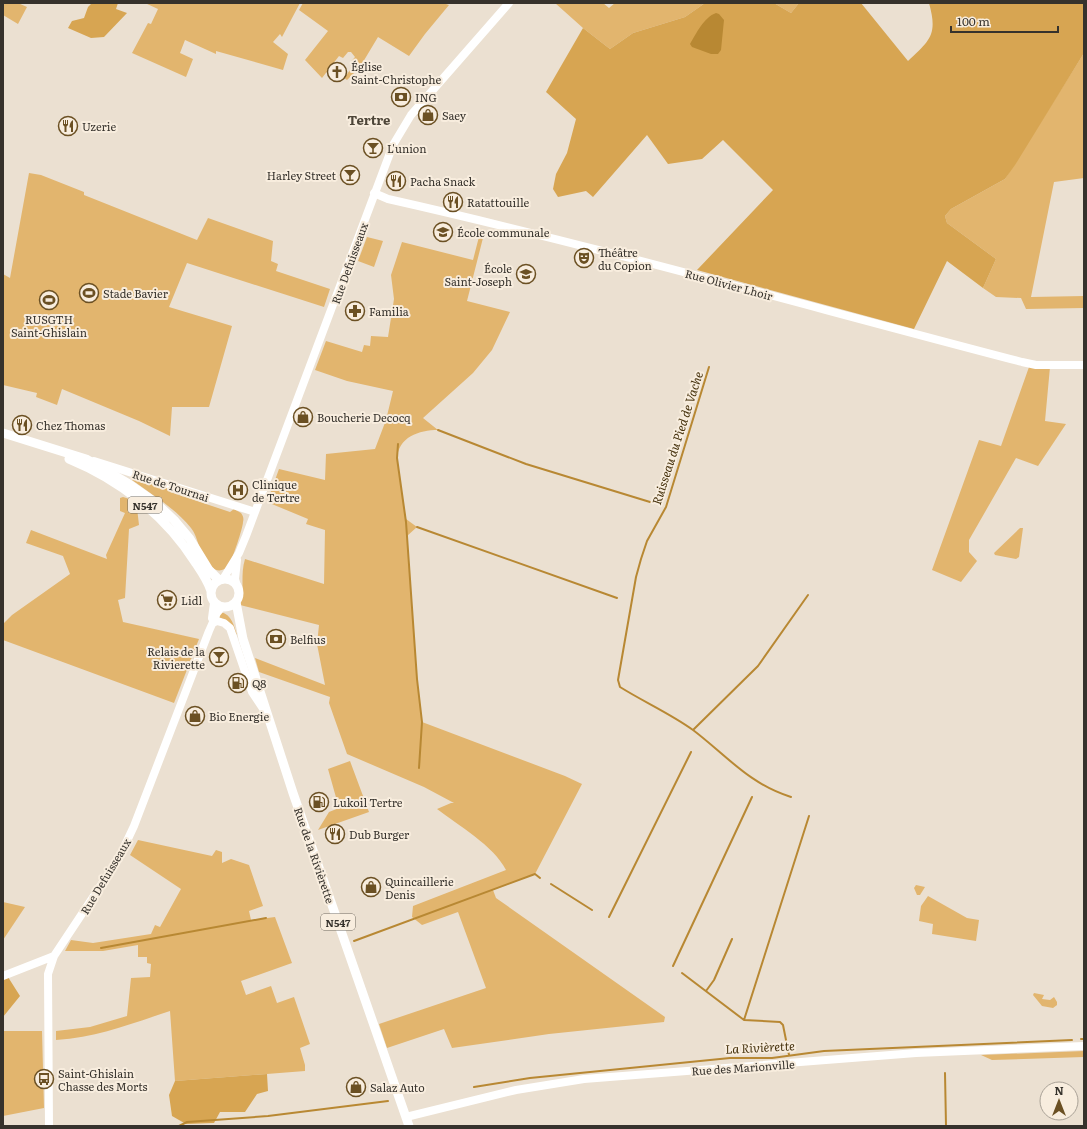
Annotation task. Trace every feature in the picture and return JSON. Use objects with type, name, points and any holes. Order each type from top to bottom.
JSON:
[{"type":"main road","name":"Rue de Tournai","points":[[3,433],[86,459],[129,484],[156,503],[185,532],[209,570],[221,580]]},
{"type":"main road","name":"Rue de Tournai","points":[[51,448],[59,455],[108,479],[148,508],[178,538],[188,551],[205,577],[211,591]]},
{"type":"main road","points":[[221,580],[232,581],[237,586],[239,594],[236,602],[221,606],[211,591],[214,585],[221,580]]},
{"type":"main road","name":"Rue de la Rivièrette","points":[[236,602],[240,628],[293,793],[407,1122]]},
{"type":"main road","name":"Rue de la Rivièrette","points":[[221,606],[240,628]]},
{"type":"street","name":"Rue Defuisseaux","points":[[237,586],[235,569],[239,553],[391,149],[405,122],[509,3]]},
{"type":"street","name":"Rue Olivier Lhoir","points":[[374,193],[388,199],[539,234],[690,273],[1022,362],[1084,365]]},
{"type":"street","name":"Rue de Tournai","points":[[86,459],[255,512]]},
{"type":"street","name":"Rue Defuisseaux","points":[[221,580],[239,553]]},
{"type":"street","name":"Rue Defuisseaux","points":[[209,631],[221,606]]},
{"type":"street","name":"Rue Defuisseaux","points":[[49,1126],[48,974],[54,956],[119,858],[134,826],[209,631],[221,606]]},
{"type":"street","points":[[213,623],[217,621],[224,623],[230,628],[252,692],[269,717]]},
{"type":"street","points":[[3,976],[54,956]]},
{"type":"street","name":"Rue des Marionville","points":[[407,1122],[516,1090],[584,1080],[916,1053],[1084,1046]]},
{"type":"shaded area","points":[[3,3],[18,3],[27,7],[18,24],[3,15]]},
{"type":"shaded area","points":[[92,3],[118,3],[116,9],[127,13],[104,37],[91,38],[68,28],[72,21],[84,18],[88,7]]},
{"type":"shaded area","points":[[145,3],[300,3],[282,37],[280,34],[273,42],[288,54],[283,70],[216,51],[216,54],[185,40],[180,53],[193,59],[186,77],[132,53],[148,23],[151,24],[158,9]]},
{"type":"shaded area","points":[[303,3],[443,3],[449,5],[409,56],[378,37],[360,67],[347,80],[344,78],[353,66],[350,63],[355,57],[351,52],[348,52],[343,58],[339,56],[322,78],[305,60],[328,31],[299,10]]},
{"type":"shaded area","points":[[555,3],[603,3],[609,8],[615,3],[705,3],[685,17],[633,33],[610,49],[583,28]]},
{"type":"shaded area","points":[[705,3],[774,3],[791,13],[799,3],[861,3],[908,61],[922,48],[930,36],[933,23],[929,3],[1084,3],[1084,53],[1015,165],[1005,179],[951,209],[945,216],[947,223],[996,259],[983,288],[947,261],[914,329],[697,270],[773,190],[723,140],[702,159],[668,164],[647,135],[593,197],[586,191],[558,197],[553,189],[556,174],[567,153],[576,119],[546,92],[583,28],[610,49],[633,33],[685,17]]},
{"type":"shaded area","points":[[774,3],[799,3],[791,13]]},
{"type":"shaded area","points":[[716,13],[719,14],[724,20],[721,50],[718,54],[711,54],[692,47],[690,44],[701,26],[708,18]]},
{"type":"shaded area","points":[[1084,53],[1084,178],[1054,182],[1031,297],[1084,296],[1084,308],[1026,309],[1021,298],[996,297],[983,288],[996,259],[947,223],[945,216],[951,209],[1005,179]]},
{"type":"shaded area","name":"Stade Bavier","points":[[29,173],[41,175],[84,192],[84,195],[197,240],[208,218],[273,241],[271,261],[278,264],[276,271],[330,289],[324,307],[187,263],[169,307],[232,326],[209,407],[172,407],[170,436],[139,421],[62,389],[57,405],[36,397],[37,393],[3,385],[3,274],[10,278]]},
{"type":"shaded area","points":[[481,229],[485,230],[467,301],[510,312],[492,350],[473,373],[423,418],[438,430],[417,433],[405,440],[398,451],[397,459],[406,519],[417,527],[407,536],[417,679],[422,722],[565,776],[582,784],[535,874],[493,890],[496,898],[665,1017],[664,1022],[549,1034],[452,1048],[444,1029],[387,1048],[379,1024],[486,988],[458,912],[422,925],[412,917],[413,906],[506,870],[500,861],[484,844],[437,809],[454,803],[424,787],[347,754],[329,703],[330,697],[259,672],[255,658],[325,685],[317,644],[319,625],[240,605],[243,571],[245,559],[324,584],[325,530],[306,524],[308,519],[267,502],[279,469],[325,480],[326,454],[375,449],[386,420],[393,391],[347,381],[315,370],[326,341],[362,352],[364,345],[370,346],[371,336],[388,337],[394,299],[391,275],[402,242],[473,260]]},
{"type":"shaded area","points":[[367,237],[383,241],[374,267],[358,261]]},
{"type":"shaded area","points":[[1029,367],[1050,367],[1045,421],[1066,424],[1038,466],[1016,458],[969,540],[969,552],[977,561],[961,582],[932,570],[979,440],[1001,446]]},
{"type":"shaded area","points":[[134,477],[173,490],[170,492],[230,512],[234,509],[241,513],[243,519],[241,531],[229,565],[223,570],[217,570],[208,564],[204,559],[194,532],[191,528],[171,508],[132,480]]},
{"type":"shaded area","points":[[123,497],[133,500],[137,508],[139,525],[129,529],[125,598],[118,600],[123,622],[199,639],[174,703],[3,640],[3,624],[12,615],[70,574],[63,556],[26,543],[31,530],[107,559],[106,555],[125,513],[120,511],[120,498]]},
{"type":"shaded area","points":[[1020,528],[1023,528],[1019,557],[1016,559],[995,555],[994,553]]},
{"type":"shaded area","points":[[221,612],[225,613],[230,618],[237,635],[224,620],[219,617]]},
{"type":"shaded area","points":[[350,761],[369,812],[318,830],[329,812],[339,808],[328,769]]},
{"type":"shaded area","points":[[138,840],[212,856],[216,850],[222,852],[222,863],[231,859],[249,865],[263,906],[249,911],[251,920],[275,917],[292,963],[241,981],[246,995],[271,986],[277,1003],[294,997],[310,1044],[300,1048],[305,1065],[305,1071],[175,1081],[170,1011],[100,1033],[56,1040],[56,1031],[90,1027],[127,1016],[131,978],[150,977],[151,964],[147,963],[147,957],[138,957],[138,945],[103,951],[65,951],[71,940],[93,943],[151,934],[155,925],[160,927],[181,889],[130,855]]},
{"type":"shaded area","points":[[916,885],[925,887],[920,895],[917,895],[914,888]]},
{"type":"shaded area","points":[[928,896],[967,918],[979,920],[976,941],[932,934],[933,924],[919,921],[921,906]]},
{"type":"shaded area","points":[[3,902],[25,907],[3,940]]},
{"type":"shaded area","points":[[8,977],[20,996],[3,1017],[3,980]]},
{"type":"shaded area","points":[[1034,993],[1044,995],[1042,999],[1050,1000],[1054,997],[1057,1005],[1053,1008],[1042,1006],[1033,995]]},
{"type":"shaded area","points":[[3,1031],[42,1031],[44,1108],[3,1116]]},
{"type":"shaded area","points":[[1084,1051],[1084,1057],[992,1060],[981,1055]]},
{"type":"shaded area","points":[[267,1074],[268,1091],[257,1094],[245,1112],[220,1112],[214,1123],[186,1124],[172,1116],[169,1095],[175,1081]]},
{"type":"waterway","name":"Ruisseau du Pied de Vache","points":[[709,367],[666,507],[647,541],[641,559],[636,577],[618,680],[620,687],[693,730],[750,777],[763,785],[791,797]]},
{"type":"waterway","points":[[438,430],[526,464],[650,502]]},
{"type":"waterway","points":[[398,444],[397,458],[406,522],[417,679],[422,722],[419,768]]},
{"type":"waterway","points":[[417,527],[617,598]]},
{"type":"waterway","points":[[693,730],[758,666],[808,595]]},
{"type":"waterway","points":[[609,917],[691,752]]},
{"type":"waterway","points":[[673,966],[752,797]]},
{"type":"waterway","points":[[744,1020],[809,816]]},
{"type":"waterway","points":[[354,941],[535,874],[540,878]]},
{"type":"waterway","points":[[551,884],[592,910]]},
{"type":"waterway","points":[[101,948],[266,918]]},
{"type":"waterway","points":[[706,991],[714,980],[732,939]]},
{"type":"waterway","points":[[682,973],[744,1020],[780,1022],[783,1025],[789,1055]]},
{"type":"waterway","name":"La Rivièrette","points":[[474,1087],[530,1078],[730,1058],[772,1058],[824,1051],[1072,1040]]},
{"type":"waterway","points":[[945,1073],[946,1126]]},
{"type":"waterway","points":[[179,1126],[187,1122],[268,1116],[388,1101]]},
{"type":"place","name":"Église Saint-Christophe","points":[[337,72]]},
{"type":"place","name":"ING","points":[[401,97]]},
{"type":"place","name":"Saey","points":[[428,115]]},
{"type":"place","name":"Uzerie","points":[[68,126]]},
{"type":"place","name":"L'union","points":[[373,148]]},
{"type":"place","name":"Harley Street","points":[[350,175]]},
{"type":"place","name":"Pacha Snack","points":[[396,181]]},
{"type":"place","name":"Ratattouille","points":[[453,202]]},
{"type":"place","name":"École communale","points":[[443,232]]},
{"type":"place","name":"Théâtre du Copion","points":[[584,258]]},
{"type":"place","name":"École Saint-Joseph","points":[[526,274]]},
{"type":"place","name":"Stade Bavier","points":[[89,293]]},
{"type":"place","name":"RUSGTH Saint-Ghislain","points":[[49,300]]},
{"type":"place","name":"Familia","points":[[355,311]]},
{"type":"place","name":"Boucherie Decocq","points":[[303,417]]},
{"type":"place","name":"Chez Thomas","points":[[22,425]]},
{"type":"place","name":"Clinique de Tertre","points":[[238,490]]},
{"type":"place","name":"Lidl","points":[[167,600]]},
{"type":"place","name":"Belfius","points":[[276,639]]},
{"type":"place","name":"Relais de la Rivierette","points":[[219,657]]},
{"type":"place","name":"Q8","points":[[238,683]]},
{"type":"place","name":"Bio Energie","points":[[195,716]]},
{"type":"place","name":"Lukoil Tertre","points":[[319,802]]},
{"type":"place","name":"Dub Burger","points":[[335,834]]},
{"type":"place","name":"Quincaillerie Denis","points":[[371,887]]},
{"type":"place","name":"Saint-Ghislain Chasse des Morts","points":[[44,1079]]},
{"type":"place","name":"Salaz Auto","points":[[356,1087]]},
{"type":"district","name":"Tertre","points":[[369,119]]}]
